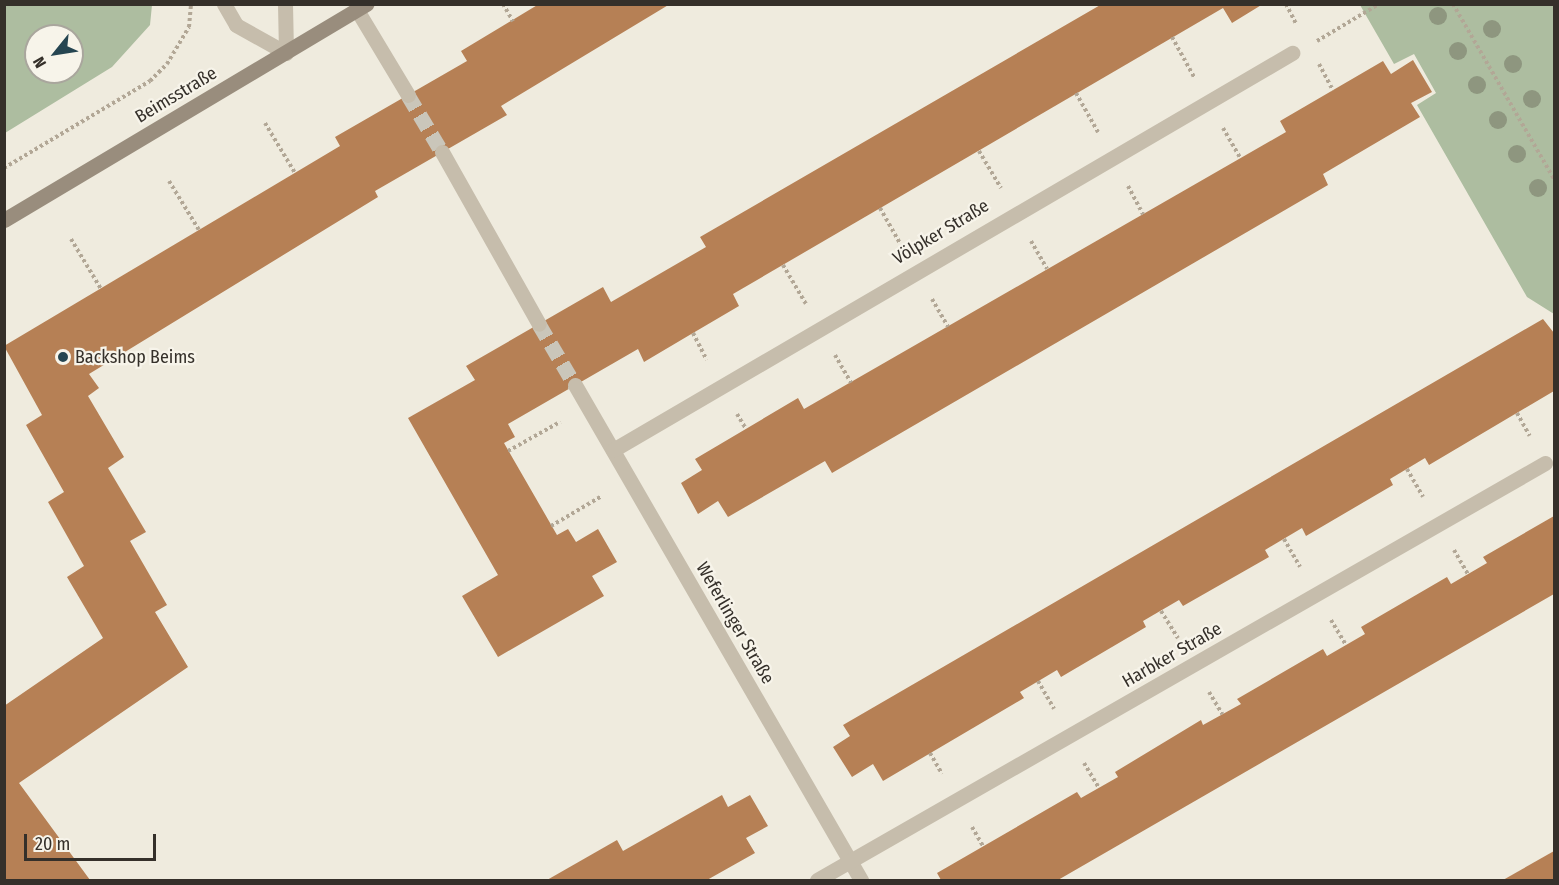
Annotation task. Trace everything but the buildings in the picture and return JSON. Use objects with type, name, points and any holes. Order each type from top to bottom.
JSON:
[{"type":"street","points":[[224,4],[236,25],[286,53]]},
{"type":"street","points":[[285,4],[286,53]]},
{"type":"street","points":[[362,7],[408,95]]},
{"type":"street","name":"Beimsstraße","points":[[4,220],[362,7]]},
{"type":"street","name":"Völpker Straße","points":[[613,450],[1014,211],[1292,53]]},
{"type":"street","points":[[442,152],[539,324]]},
{"type":"street","name":"Weferlinger Straße","points":[[575,385],[861,880]]},
{"type":"street","name":"Harbker Straße","points":[[817,880],[1545,463]]},
{"type":"path","name":"Beimsstraße","points":[[4,168],[167,64],[189,27],[191,4]]},
{"type":"path","points":[[503,4],[513,21]]},
{"type":"path","points":[[1292,53],[1379,4]]},
{"type":"path","points":[[1453,4],[1554,179]]},
{"type":"path","points":[[1172,37],[1208,101]]},
{"type":"path","points":[[1076,93],[1112,157]]},
{"type":"path","points":[[265,123],[295,173]]},
{"type":"path","points":[[978,151],[1014,211]]},
{"type":"path","points":[[169,181],[199,230]]},
{"type":"path","points":[[880,208],[915,270]]},
{"type":"path","points":[[71,239],[101,289]]},
{"type":"path","points":[[783,265],[819,327]]},
{"type":"path","points":[[508,451],[587,406]]},
{"type":"path","points":[[551,526],[630,480]]},
{"type":"green space","points":[[5,4],[152,4],[150,25],[112,67],[5,133]]},
{"type":"green space","points":[[1360,5],[1554,5],[1554,314],[1527,297],[1417,105],[1436,93],[1414,54],[1394,64]]},
{"type":"tunnel","points":[[408,95],[442,152]]},
{"type":"tunnel","points":[[539,324],[575,385]]},
{"type":"place","name":"Backshop Beims","points":[[63,357]]}]
